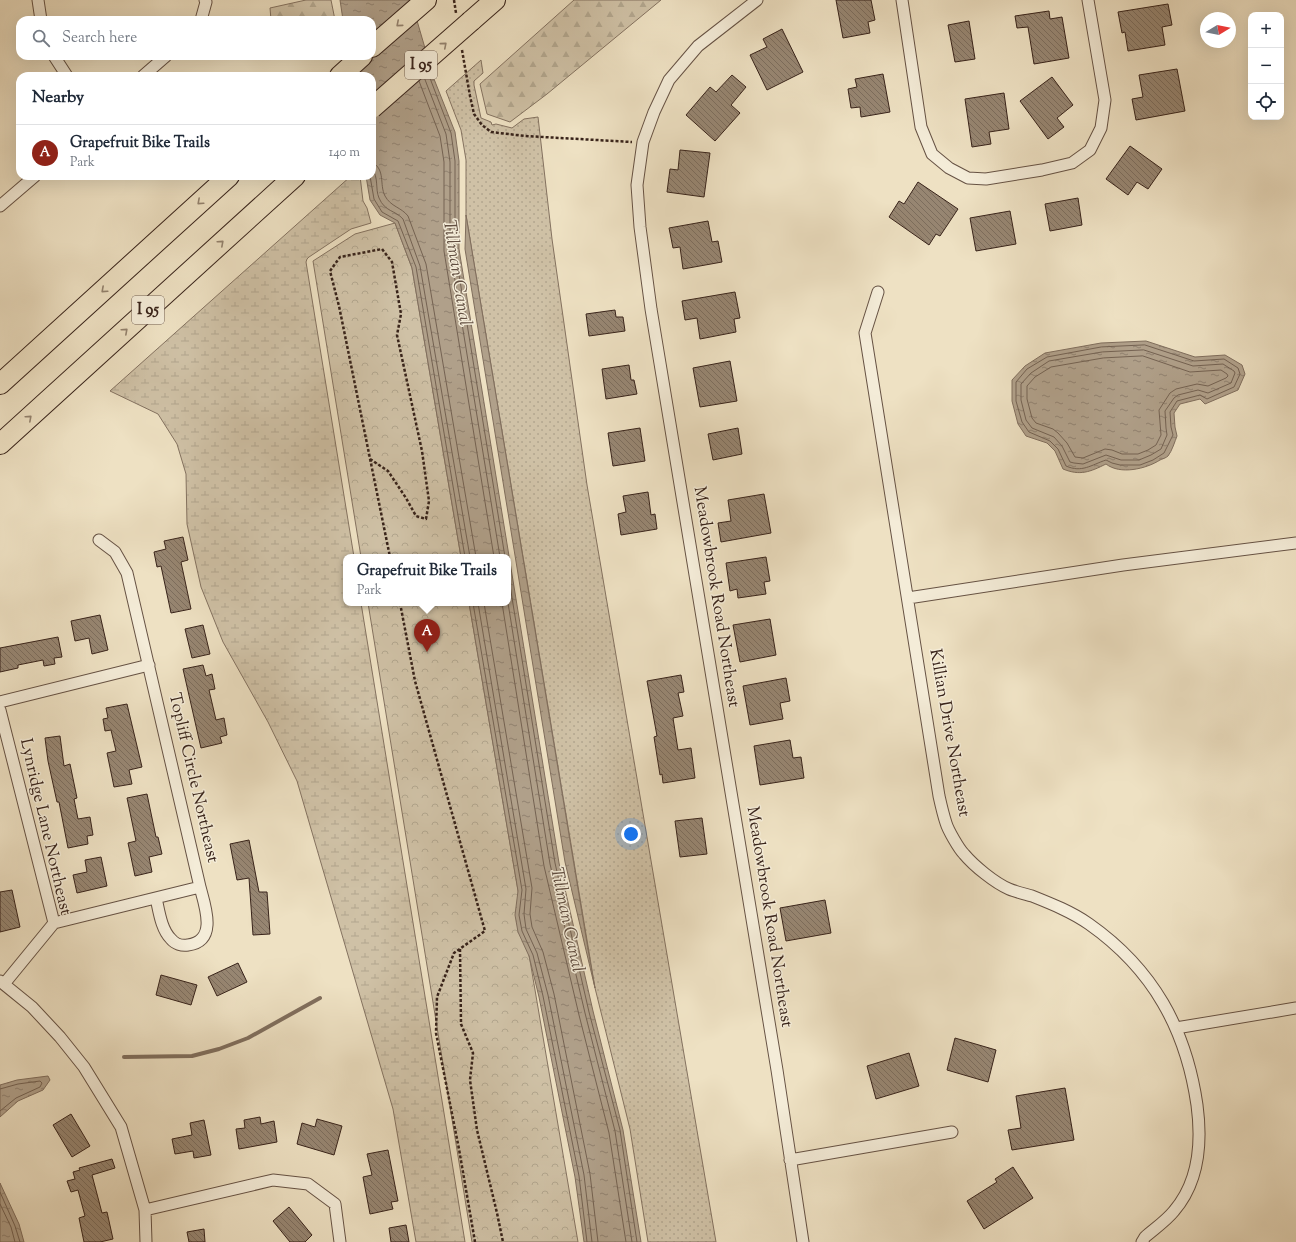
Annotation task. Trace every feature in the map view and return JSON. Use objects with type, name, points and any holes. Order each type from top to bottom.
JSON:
[{"type":"highway","name":"I 95","points":[[376,44],[426,0]]},
{"type":"highway","name":"I 95","points":[[376,104],[464,18],[494,0]]},
{"type":"highway","points":[[344,72],[358,60]]},
{"type":"highway","name":"I 95","points":[[0,384],[225,180]]},
{"type":"highway","name":"I 95","points":[[0,444],[291,180]]},
{"type":"street","points":[[38,0],[40,16]]},
{"type":"street","points":[[202,16],[206,2],[205,0]]},
{"type":"street","name":"Meadowbrook Road Northeast","points":[[757,0],[698,46],[669,80],[654,112],[643,142],[637,185],[640,227],[651,309],[777,1070],[803,1242]]},
{"type":"street","points":[[902,0],[921,127],[932,154],[949,168],[968,178],[986,179],[1042,170],[1072,163],[1090,150],[1101,128],[1105,100],[1088,0]]},
{"type":"street","points":[[57,60],[64,72]]},
{"type":"street","points":[[148,72],[161,60]]},
{"type":"street","points":[[0,206],[30,180]]},
{"type":"street","name":"Killian Drive Northeast","points":[[878,292],[865,333],[939,796],[946,824],[963,854],[996,882],[1010,890],[1031,896],[1060,908],[1088,924],[1112,943],[1146,977],[1166,1008],[1176,1028],[1187,1057],[1194,1086],[1198,1113],[1199,1141],[1197,1161],[1192,1181],[1174,1212],[1145,1237],[1142,1242]]},
{"type":"street","name":"Topliff Circle Northeast","points":[[54,923],[200,887],[127,573],[116,552],[99,540]]},
{"type":"street","points":[[908,598],[1123,565],[1296,543]]},
{"type":"street","points":[[0,702],[149,665]]},
{"type":"street","name":"Lynridge Lane Northeast","points":[[0,710],[54,923],[2,983]]},
{"type":"street","points":[[156,898],[162,922],[167,934],[172,940],[183,946],[189,945],[201,939],[207,926],[208,919],[200,887]]},
{"type":"street","points":[[2,983],[32,1007],[60,1036],[84,1067],[121,1127],[145,1210],[146,1242]]},
{"type":"street","points":[[1176,1028],[1296,1008]]},
{"type":"street","points":[[790,1160],[952,1132]]},
{"type":"street","points":[[145,1210],[273,1180],[308,1184],[335,1204],[340,1242]]},
{"type":"path","points":[[454,0],[464,18]]},
{"type":"path","points":[[462,45],[474,114],[491,132],[525,136],[643,142]]},
{"type":"path","points":[[370,459],[388,471],[416,516],[426,519],[429,501],[422,451],[397,335],[401,314],[392,262],[382,249],[340,257],[330,271],[339,306],[370,459],[389,554]]},
{"type":"path","points":[[401,606],[415,681],[485,931],[454,953],[437,998],[436,1033],[459,1149],[475,1242]]},
{"type":"path","points":[[460,949],[461,1024],[473,1053],[470,1080],[477,1130],[503,1242]]},
{"type":"green space","points":[[306,0],[331,0],[334,16],[271,16],[270,8]]},
{"type":"green space","points":[[574,0],[661,0],[547,94],[510,122],[487,114],[480,84]]},
{"type":"green space","points":[[481,60],[483,73],[474,81],[474,85],[481,118],[491,122],[492,125],[496,124],[512,128],[524,119],[538,117],[552,239],[587,485],[716,1242],[648,1242],[630,1129],[595,988],[466,215],[466,160],[461,130],[446,91]]},
{"type":"green space","points":[[347,180],[360,180],[363,201],[367,208],[371,223],[351,229],[309,257],[306,262],[354,554],[343,554],[343,606],[361,606],[465,1242],[416,1242],[393,1109],[297,781],[268,722],[223,642],[201,587],[187,524],[186,474],[177,444],[158,414],[110,391]]},
{"type":"green space","points":[[395,223],[412,268],[460,554],[361,554],[313,261],[355,234]]},
{"type":"green space","points":[[368,606],[470,606],[578,1242],[472,1242]]},
{"type":"water","name":"Tillman Canal","points":[[340,0],[411,0],[434,79],[455,132],[459,161],[459,249],[509,554],[460,554],[412,268],[395,223],[380,215],[370,200],[367,180],[376,180],[376,72],[356,72],[368,60],[376,60],[376,16],[342,16]]},
{"type":"water","points":[[466,215],[595,988],[565,862],[465,249]]},
{"type":"water","points":[[1146,341],[1195,357],[1225,355],[1242,365],[1245,374],[1238,390],[1205,404],[1200,399],[1180,404],[1174,413],[1177,436],[1172,449],[1168,456],[1148,466],[1133,470],[1126,470],[1118,469],[1106,464],[1080,473],[1069,471],[1063,469],[1055,451],[1047,443],[1026,436],[1018,424],[1012,401],[1012,380],[1025,366],[1045,353],[1101,343]]},
{"type":"water","name":"Tillman Canal","points":[[511,568],[559,863],[593,1011],[623,1130],[641,1242],[584,1242],[575,1177],[539,997],[529,956],[518,932],[515,915],[518,891],[470,606],[511,606]]},
{"type":"water","points":[[48,1076],[50,1080],[43,1090],[18,1101],[0,1117],[0,1085],[17,1080]]},
{"type":"water","points":[[0,1183],[19,1224],[24,1242],[0,1242]]},
{"type":"building","points":[[836,0],[871,0],[875,20],[868,22],[870,33],[843,38]]},
{"type":"building","points":[[1168,4],[1172,25],[1162,27],[1165,45],[1128,51],[1125,32],[1122,33],[1118,12]]},
{"type":"building","points":[[1049,11],[1050,19],[1062,17],[1069,58],[1034,64],[1028,27],[1017,28],[1015,16]]},
{"type":"building","points":[[969,21],[975,59],[955,62],[948,25]]},
{"type":"building","points":[[782,29],[803,72],[767,90],[750,55],[767,47],[763,39]]},
{"type":"building","points":[[1177,69],[1185,111],[1136,120],[1132,99],[1143,97],[1139,75]]},
{"type":"building","points":[[883,74],[890,112],[861,117],[860,107],[851,108],[848,89],[857,87],[855,79]]},
{"type":"building","points":[[732,75],[746,87],[731,105],[740,113],[715,141],[686,115],[710,87],[716,92]]},
{"type":"building","points":[[1052,77],[1073,105],[1057,118],[1064,127],[1048,139],[1020,101]]},
{"type":"building","points":[[1004,93],[1009,129],[989,132],[991,144],[972,147],[965,99]]},
{"type":"building","points":[[1130,146],[1162,169],[1148,189],[1137,182],[1128,195],[1106,179]]},
{"type":"building","points":[[680,150],[710,153],[704,197],[667,192],[670,169],[678,170]]},
{"type":"building","points":[[918,182],[958,209],[940,236],[936,234],[929,245],[889,217],[899,201],[904,204]]},
{"type":"building","points":[[1078,198],[1082,225],[1050,231],[1045,204]]},
{"type":"building","points":[[1010,211],[1016,244],[976,251],[970,218]]},
{"type":"building","points":[[708,221],[712,242],[718,241],[722,262],[683,269],[680,247],[673,248],[669,228]]},
{"type":"building","points":[[735,292],[740,318],[734,319],[736,332],[700,339],[697,318],[685,320],[682,301]]},
{"type":"building","points":[[615,310],[616,317],[623,317],[625,331],[589,336],[586,314]]},
{"type":"building","points":[[730,361],[737,401],[700,407],[693,368]]},
{"type":"building","points":[[629,365],[631,380],[634,380],[637,394],[606,399],[602,369]]},
{"type":"building","points":[[640,428],[645,461],[613,466],[608,433]]},
{"type":"building","points":[[738,428],[742,454],[713,460],[708,434]]},
{"type":"building","points":[[648,492],[651,515],[655,514],[657,529],[621,535],[618,514],[626,512],[623,496]]},
{"type":"building","points":[[764,494],[771,533],[721,542],[718,523],[731,521],[728,500]]},
{"type":"building","points":[[183,537],[188,560],[181,562],[191,609],[171,613],[161,566],[157,567],[154,552],[166,549],[164,541]]},
{"type":"building","points":[[766,557],[770,581],[764,582],[766,594],[738,598],[737,589],[730,591],[726,563]]},
{"type":"building","points":[[100,615],[108,650],[92,654],[89,638],[75,641],[71,621]]},
{"type":"building","points":[[770,619],[776,655],[740,662],[733,625]]},
{"type":"building","points":[[203,625],[210,654],[192,658],[185,629]]},
{"type":"building","points":[[58,637],[62,657],[54,658],[55,664],[44,666],[43,660],[18,665],[18,668],[0,672],[0,648]]},
{"type":"building","points":[[203,665],[206,676],[212,674],[215,689],[209,690],[216,720],[224,718],[227,735],[220,737],[222,743],[201,748],[183,669]]},
{"type":"building","points":[[681,675],[684,692],[678,693],[683,716],[673,718],[678,750],[691,748],[695,778],[663,783],[662,774],[660,775],[654,737],[657,736],[647,681]]},
{"type":"building","points":[[786,678],[790,701],[780,703],[783,719],[750,725],[743,686]]},
{"type":"building","points":[[127,704],[142,767],[129,770],[132,784],[114,787],[107,753],[116,751],[111,730],[105,731],[103,719],[108,718],[106,708]]},
{"type":"building","points":[[60,736],[64,766],[70,764],[77,798],[74,799],[78,819],[90,817],[93,835],[87,836],[88,844],[68,848],[59,802],[57,802],[48,761],[45,738]]},
{"type":"building","points":[[790,740],[793,758],[801,757],[804,778],[760,785],[754,746]]},
{"type":"building","points":[[147,794],[156,837],[158,837],[162,854],[149,857],[152,872],[135,876],[128,843],[136,841],[127,798]]},
{"type":"building","points":[[702,818],[707,854],[680,857],[675,821]]},
{"type":"building","points":[[249,840],[259,892],[267,892],[270,934],[253,935],[249,878],[237,880],[230,844]]},
{"type":"building","points":[[101,857],[107,886],[77,893],[73,875],[87,872],[85,860]]},
{"type":"building","points":[[12,890],[20,927],[0,932],[0,892]]},
{"type":"building","points":[[825,900],[831,933],[786,941],[780,908]]},
{"type":"building","points":[[238,963],[247,982],[217,996],[208,977]]},
{"type":"building","points":[[161,975],[197,985],[191,1005],[156,995]]},
{"type":"building","points":[[955,1038],[996,1050],[988,1082],[947,1070]]},
{"type":"building","points":[[909,1053],[919,1086],[876,1099],[867,1066]]},
{"type":"building","points":[[1065,1088],[1074,1140],[1012,1150],[1008,1130],[1021,1128],[1016,1096]]},
{"type":"building","points":[[71,1114],[90,1146],[72,1157],[53,1125]]},
{"type":"building","points":[[260,1117],[261,1124],[274,1121],[277,1142],[239,1149],[236,1129],[245,1128],[244,1120]]},
{"type":"building","points":[[317,1119],[342,1126],[334,1155],[297,1144],[302,1123],[315,1127]]},
{"type":"building","points":[[204,1120],[211,1155],[194,1158],[193,1151],[175,1154],[172,1139],[192,1135],[190,1123]]},
{"type":"building","points":[[388,1150],[398,1201],[391,1202],[393,1209],[370,1214],[363,1177],[372,1175],[367,1154]]},
{"type":"building","points":[[112,1159],[115,1168],[92,1175],[102,1213],[107,1212],[113,1239],[100,1242],[84,1242],[79,1218],[85,1216],[78,1190],[71,1192],[67,1181],[75,1179],[73,1172],[80,1170],[79,1168]]},
{"type":"building","points":[[1013,1167],[1033,1198],[984,1229],[967,1201],[997,1182],[995,1179]]},
{"type":"building","points":[[289,1207],[312,1235],[305,1242],[290,1242],[273,1221]]},
{"type":"building","points":[[406,1225],[409,1242],[391,1242],[389,1228]]},
{"type":"building","points":[[204,1229],[205,1242],[189,1242],[187,1232]]},
{"type":"waterway","points":[[124,1057],[192,1056],[219,1049],[248,1038],[320,998]]},
{"type":"place","name":"Grapefruit Bike Trails","points":[[427,652]]}]
